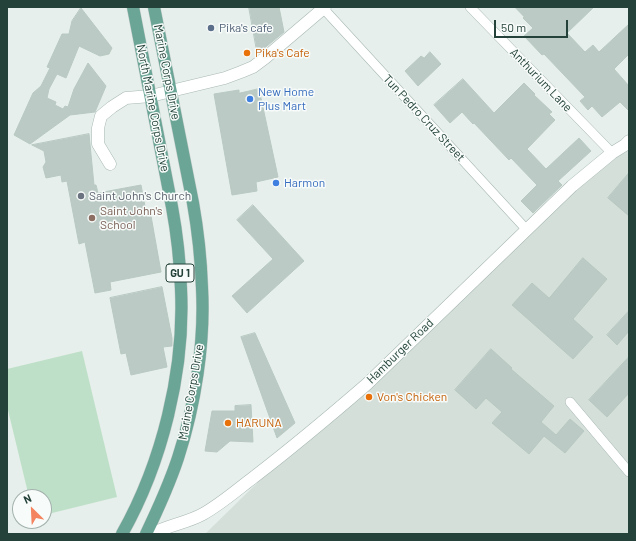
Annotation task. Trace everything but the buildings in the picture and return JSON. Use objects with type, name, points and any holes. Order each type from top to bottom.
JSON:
[{"type":"main road","name":"North Marine Corps Drive","points":[[122,534],[148,479],[158,452],[174,386],[181,332],[181,290],[177,237],[133,7]]},
{"type":"main road","name":"Marine Corps Drive","points":[[146,534],[168,487],[180,451],[197,377],[202,333],[202,289],[198,234],[192,196],[154,7]]},
{"type":"street","name":"Anthurium Lane","points":[[470,7],[612,153]]},
{"type":"street","points":[[110,164],[98,144],[98,128],[102,116],[112,107],[126,98],[151,96],[171,92],[224,78],[253,67],[323,8]]},
{"type":"street","name":"Tun Pedro Cruz Street","points":[[323,8],[526,229]]},
{"type":"street","name":"Hamburger Road","points":[[152,534],[159,530],[189,521],[203,514],[299,442],[367,384],[572,186],[629,141]]},
{"type":"street","points":[[570,402],[629,472]]},
{"type":"shaded area","points":[[629,137],[629,534],[205,534],[299,442]]},
{"type":"green space","points":[[82,351],[117,497],[52,513],[52,489],[27,489],[7,406],[7,369]]},
{"type":"place","name":"Pika's cafe","points":[[211,28]]},
{"type":"place","name":"Pika's Cafe","points":[[247,53]]},
{"type":"place","name":"New Home Plus Mart","points":[[250,99]]},
{"type":"place","name":"Harmon","points":[[276,183]]},
{"type":"place","name":"Saint John's Church","points":[[81,196]]},
{"type":"place","name":"Saint John's School","points":[[92,218]]},
{"type":"place","name":"Von's Chicken","points":[[369,397]]},
{"type":"place","name":"HARUNA","points":[[228,423]]}]
